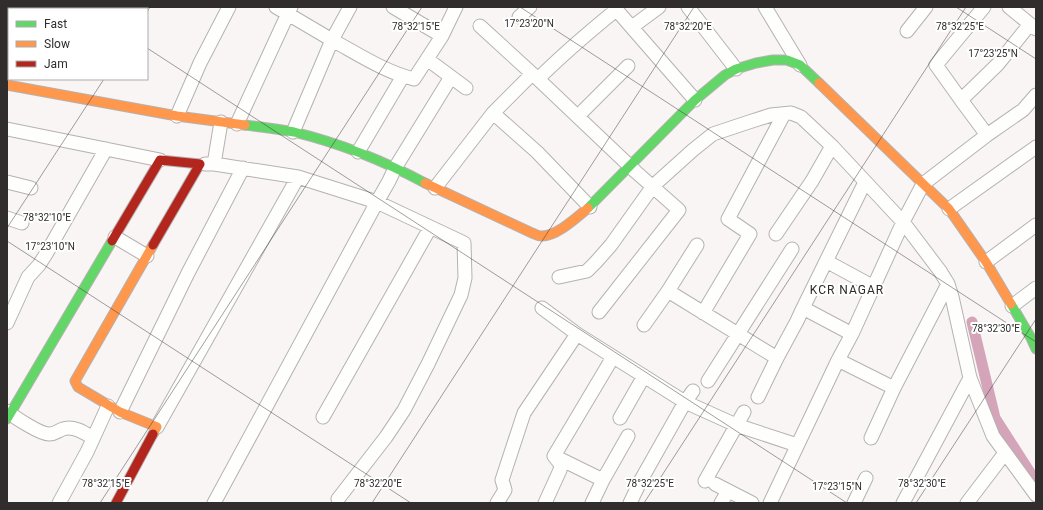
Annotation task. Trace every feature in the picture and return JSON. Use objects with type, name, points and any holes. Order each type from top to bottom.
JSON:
[{"type":"street","points":[[177,116],[200,63],[229,7]]},
{"type":"street","points":[[276,7],[289,10],[332,40],[368,60],[403,76],[414,79],[442,36],[456,7]]},
{"type":"street","points":[[293,132],[332,40],[350,7]]},
{"type":"street","points":[[393,7],[442,36]]},
{"type":"street","points":[[519,17],[530,7]]},
{"type":"street","points":[[632,27],[660,7]]},
{"type":"street","points":[[688,7],[736,69]]},
{"type":"street","points":[[907,31],[926,7]]},
{"type":"street","points":[[984,7],[936,65],[987,135]]},
{"type":"street","points":[[961,100],[998,64],[1033,26],[1009,7]]},
{"type":"street","points":[[435,188],[493,114],[535,76],[556,61],[615,8],[695,100]]},
{"type":"street","points":[[768,8],[800,65],[858,120],[920,189],[949,209],[986,262],[1034,340]]},
{"type":"street","points":[[238,124],[289,10]]},
{"type":"street","points":[[480,26],[633,169],[680,210],[599,312]]},
{"type":"street","points":[[427,59],[466,88]]},
{"type":"street","points":[[8,89],[177,116],[293,132],[358,152],[541,236],[549,235],[565,227],[590,207],[633,169],[695,100],[725,75],[736,69],[773,60],[787,60],[800,65]]},
{"type":"street","points":[[578,116],[628,66]]},
{"type":"street","points":[[358,152],[403,76]]},
{"type":"street","points":[[214,503],[395,168],[451,78]]},
{"type":"street","points":[[770,503],[920,189],[987,135],[1023,110],[1036,95]]},
{"type":"street","points":[[559,277],[586,271],[596,262],[611,245],[650,184],[714,134],[771,116],[791,113],[801,117],[832,146],[865,182],[906,217],[940,271],[948,284],[952,297],[970,378],[993,436],[1036,495]]},
{"type":"street","points":[[493,114],[537,152],[590,207]]},
{"type":"street","points":[[703,313],[750,234],[728,219],[784,114]]},
{"type":"street","points":[[215,159],[222,122]]},
{"type":"street","points":[[7,129],[160,160],[200,164],[215,159],[243,168],[298,177],[379,199],[430,228],[464,243],[465,278],[462,295],[404,410],[386,437],[338,499]]},
{"type":"street","points":[[776,234],[812,182],[832,146]]},
{"type":"street","points":[[949,209],[1036,147]]},
{"type":"street","points":[[7,323],[28,277],[39,265],[46,254],[106,149]]},
{"type":"street","points":[[93,438],[76,429],[64,428],[56,434],[47,434],[8,415],[160,160]]},
{"type":"street","points":[[157,427],[114,409],[78,387],[75,381],[200,164]]},
{"type":"street","points":[[59,503],[93,438],[114,409],[243,168]]},
{"type":"street","points":[[116,503],[157,427],[298,177]]},
{"type":"street","points":[[7,182],[31,188]]},
{"type":"street","points":[[758,397],[804,308],[865,182]]},
{"type":"street","points":[[7,218],[22,223]]},
{"type":"street","points":[[986,262],[1036,226]]},
{"type":"street","points":[[323,417],[430,228]]},
{"type":"street","points":[[115,237],[147,256]]},
{"type":"street","points":[[644,326],[697,245]]},
{"type":"street","points":[[708,381],[792,249]]},
{"type":"street","points":[[826,261],[874,287]]},
{"type":"street","points":[[871,438],[894,388],[948,284]]},
{"type":"street","points":[[1012,306],[1036,288]]},
{"type":"street","points":[[668,291],[777,358]]},
{"type":"street","points":[[542,308],[577,334],[644,376],[689,396],[736,425],[797,445]]},
{"type":"street","points":[[804,308],[852,334]]},
{"type":"street","points":[[497,503],[505,490],[502,480],[524,413],[577,334]]},
{"type":"street","points":[[554,456],[613,357]]},
{"type":"street","points":[[838,360],[894,388]]},
{"type":"street","points":[[620,418],[644,376]]},
{"type":"street","points":[[903,503],[970,378]]},
{"type":"street","points":[[630,503],[641,480],[689,396]]},
{"type":"street","points":[[744,412],[736,425],[710,483],[752,503]]},
{"type":"street","points":[[592,503],[628,436]]},
{"type":"street","points":[[967,503],[1006,453]]},
{"type":"street","points":[[554,456],[603,480]]},
{"type":"street","points":[[545,503],[561,465],[554,456]]},
{"type":"street","points":[[854,503],[866,478]]},
{"type":"street","points":[[721,503],[728,491]]},
{"type":"waterway","points":[[972,322],[995,418],[1036,482]]},
{"type":"traffic: fast","points":[[588,208],[695,100],[725,75],[736,69],[756,63],[773,60],[787,60],[800,65],[819,83]]},
{"type":"traffic: fast","points":[[245,125],[311,136],[344,147],[394,167],[425,183]]},
{"type":"traffic: fast","points":[[7,419],[112,241]]},
{"type":"traffic: fast","points":[[1011,304],[1036,349]]},
{"type":"traffic: slow","points":[[819,83],[949,209],[986,262],[1011,304]]},
{"type":"traffic: slow","points":[[7,85],[177,116],[245,125]]},
{"type":"traffic: slow","points":[[425,183],[540,236],[560,230],[588,208]]},
{"type":"traffic: slow","points":[[153,245],[75,381],[78,387],[120,412],[157,427],[153,434]]},
{"type":"traffic: jam","points":[[112,241],[160,160],[200,164],[153,245]]},
{"type":"traffic: jam","points":[[116,503],[153,434]]},
{"type":"district","name":"KCR NAGAR","points":[[847,290]]}]
